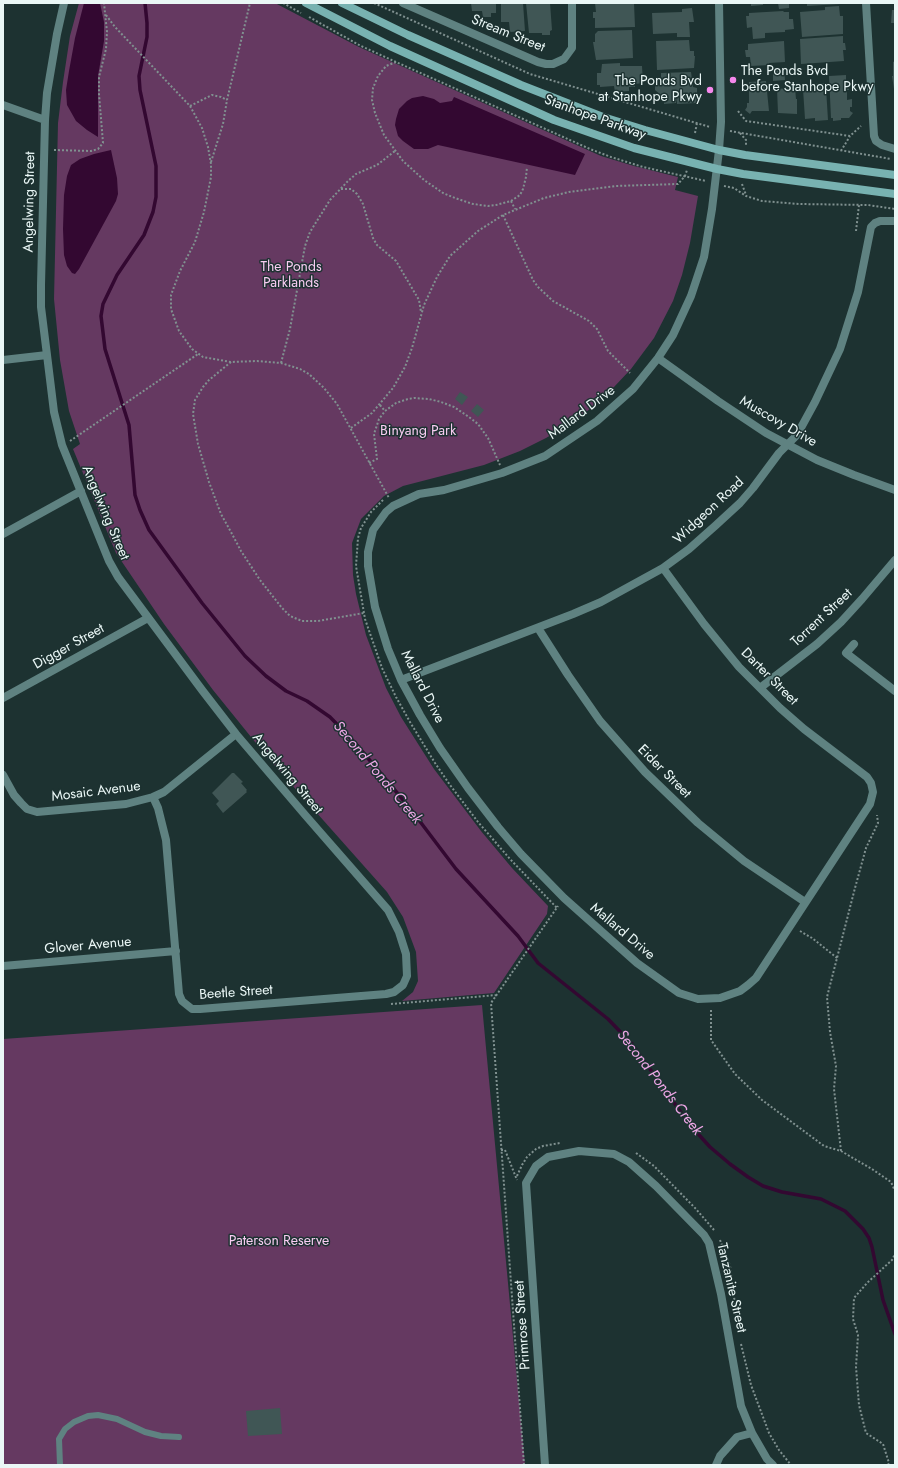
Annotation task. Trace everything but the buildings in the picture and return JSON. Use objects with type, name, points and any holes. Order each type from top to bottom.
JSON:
[{"type":"main road","name":"Stanhope Parkway","points":[[306,3],[390,46],[554,120],[634,148],[717,169],[796,182],[895,194]]},
{"type":"main road","name":"Stanhope Parkway","points":[[342,3],[408,35],[521,85],[561,101],[645,130],[719,150],[794,162],[895,175]]},
{"type":"street","name":"Angelwing Street","points":[[64,3],[47,93],[44,150],[41,307],[54,412],[62,445],[109,561],[118,577],[236,734],[388,910],[399,932],[406,954],[407,976],[403,985]]},
{"type":"street","name":"Stream Street","points":[[403,3],[415,6],[538,62],[546,64],[558,62],[569,53],[572,48],[572,3]]},
{"type":"street","name":"Mallard Drive","points":[[719,3],[721,122],[717,169],[704,257],[691,296],[679,323],[658,358],[633,389],[597,421],[545,456],[502,473],[444,490],[419,494],[393,506],[386,512],[373,530],[368,552],[368,566],[375,606],[383,636],[401,680],[425,723],[454,768],[498,827],[542,876],[590,922],[637,963],[679,993],[698,999],[720,998],[740,991],[756,978],[870,804],[873,792],[872,788]]},
{"type":"street","points":[[866,3],[873,131],[876,141],[882,145],[895,149]]},
{"type":"street","points":[[3,105],[45,120]]},
{"type":"street","name":"Widgeon Road","points":[[401,680],[538,628],[600,602],[663,568],[689,548],[740,503],[766,473],[779,453],[797,435],[815,402],[840,349],[858,292],[868,233],[871,227],[875,223],[886,220],[895,221]]},
{"type":"street","points":[[3,360],[46,355]]},
{"type":"street","name":"Muscovy Drive","points":[[658,358],[741,417],[788,444],[817,460],[895,490]]},
{"type":"street","points":[[3,534],[81,491]]},
{"type":"street","name":"Torrent Street","points":[[760,688],[817,644],[841,622],[895,560]]},
{"type":"street","name":"Darter Street","points":[[663,568],[720,645],[760,688],[804,729],[826,747],[862,772],[867,777],[872,788]]},
{"type":"street","name":"Digger Street","points":[[3,698],[148,618]]},
{"type":"street","name":"Eider Street","points":[[538,628],[600,721],[645,772],[698,823],[744,861],[805,902]]},
{"type":"street","points":[[854,644],[846,653],[895,691]]},
{"type":"street","name":"Mosaic Avenue","points":[[3,775],[14,795],[21,803],[27,809],[37,812],[126,804],[153,797],[164,792],[236,734]]},
{"type":"street","name":"Beetle Street","points":[[153,797],[158,808],[166,840],[179,994],[182,1001],[192,1008],[200,1009],[386,994],[394,992],[403,985]]},
{"type":"street","name":"Glover Avenue","points":[[3,966],[176,951]]},
{"type":"street","name":"Tanzanite Street","points":[[526,1183],[536,1166],[548,1157],[579,1151],[614,1154],[630,1162],[644,1174],[704,1235],[710,1243],[714,1258],[742,1406],[752,1433],[767,1459],[773,1465]]},
{"type":"street","name":"Primrose Street","points":[[526,1183],[545,1465]]},
{"type":"street","points":[[716,1465],[720,1456],[737,1437],[752,1433]]},
{"type":"lane","points":[[60,1465],[59,1439],[64,1429],[74,1422],[88,1416],[98,1415],[117,1419],[145,1432],[161,1436],[179,1436]]},
{"type":"path","points":[[44,150],[92,151],[98,149],[103,143],[99,77],[106,49],[107,32],[104,3]]},
{"type":"path","points":[[250,3],[227,100],[223,124],[211,164],[210,186],[204,212],[194,242],[172,289],[170,303],[172,316],[187,344],[198,354],[211,359],[231,362],[281,362],[300,369],[317,381],[337,404],[393,506]]},
{"type":"path","points":[[106,15],[115,27],[190,106],[204,133],[211,164]]},
{"type":"path","points":[[396,62],[386,66],[375,82],[372,94],[373,106],[377,120],[384,135],[395,151],[424,180],[443,193],[455,198],[473,204],[488,206],[496,205],[511,201],[520,195],[526,183],[527,167]]},
{"type":"path","points":[[190,106],[212,96],[221,97],[227,100]]},
{"type":"path","points":[[738,111],[746,121],[850,136]]},
{"type":"path","points":[[696,128],[697,123]]},
{"type":"path","points":[[841,151],[850,136],[861,126]]},
{"type":"path","points":[[736,132],[895,160]]},
{"type":"path","points":[[740,133],[746,140],[746,147]]},
{"type":"path","points":[[281,362],[290,329],[305,246],[318,217],[330,200],[356,174],[377,165],[395,151]]},
{"type":"path","points":[[351,428],[362,421],[380,404],[393,388],[405,367],[430,290],[450,256],[478,231],[515,209],[544,198],[569,192],[623,186],[678,184],[685,176]]},
{"type":"path","points":[[742,185],[746,196]]},
{"type":"path","points":[[734,188],[746,196],[762,201],[799,204],[859,205],[895,209]]},
{"type":"path","points":[[340,189],[351,189],[357,194],[363,204],[373,238],[377,244],[396,261],[419,300],[422,314]]},
{"type":"path","points":[[511,201],[515,209]]},
{"type":"path","points":[[856,230],[859,205]]},
{"type":"path","points":[[503,215],[533,280],[538,287],[553,301],[589,321],[596,329],[608,351],[630,374]]},
{"type":"path","points":[[62,445],[84,432],[198,354]]},
{"type":"path","points":[[231,362],[203,387],[195,400],[193,414],[198,444],[209,482],[221,514],[240,551],[260,580],[290,616],[302,621],[318,621],[364,613]]},
{"type":"path","points":[[369,463],[377,459],[374,434],[379,419],[385,411],[396,403],[414,398],[434,400],[454,407],[473,420],[488,438],[493,447],[502,473]]},
{"type":"path","points":[[380,404],[385,411]]},
{"type":"path","points":[[840,1151],[834,1089],[836,1066],[830,1032],[827,997],[864,855],[878,823],[877,815]]},
{"type":"path","points":[[524,1465],[491,1003],[551,916]]},
{"type":"path","points":[[800,931],[812,938],[837,958]]},
{"type":"path","points":[[384,1005],[497,995]]},
{"type":"path","points":[[711,1010],[711,1040],[735,1074],[762,1100],[824,1146],[840,1151],[872,1169],[891,1182],[895,1191]]},
{"type":"path","points":[[501,1150],[505,1150],[517,1181],[522,1165],[532,1153],[543,1146],[566,1143]]},
{"type":"path","points":[[633,1152],[654,1166],[712,1227],[723,1246],[730,1266],[738,1323]]},
{"type":"path","points":[[888,1465],[889,1463],[883,1444],[866,1433],[858,1397],[856,1367],[858,1335],[852,1319],[854,1298],[867,1283],[892,1260],[895,1254]]},
{"type":"path","points":[[741,1342],[752,1385],[769,1433],[779,1450],[791,1465]]},
{"type":"green space","name":"The Ponds Parklands","points":[[79,3],[275,3],[359,47],[601,156],[678,177],[675,190],[698,196],[690,243],[682,275],[673,301],[654,338],[631,369],[614,387],[595,405],[572,423],[520,451],[484,465],[403,486],[384,496],[361,519],[352,543],[353,575],[366,635],[386,688],[401,717],[434,769],[481,831],[512,868],[548,906],[547,914],[494,993],[402,1001],[413,992],[418,981],[416,952],[403,917],[387,892],[268,758],[213,690],[164,624],[116,553],[73,449],[80,444],[69,411],[60,360],[54,299],[58,123],[70,36]]},
{"type":"green space","name":"Paterson Reserve","points":[[482,1005],[525,1465],[3,1465],[3,1039]]},
{"type":"shaded area","points":[[84,3],[100,3],[104,22],[104,41],[98,76],[98,137],[76,121],[67,105],[66,90],[69,71],[75,38]]},
{"type":"shaded area","points":[[423,96],[434,99],[440,103],[452,101],[454,97],[585,154],[575,175],[438,145],[428,149],[414,149],[398,136],[395,125],[396,119],[399,109],[407,101],[412,98]]},
{"type":"shaded area","points":[[111,150],[117,178],[118,194],[116,201],[75,274],[72,273],[67,266],[64,255],[64,195],[67,176],[71,165],[80,159]]},
{"type":"waterway","name":"Second Ponds Creek","points":[[145,3],[147,37],[139,76],[140,90],[156,166],[156,197],[153,212],[144,235],[117,275],[103,304],[101,316],[105,349],[129,425],[135,495],[149,530],[202,603],[245,656],[266,676],[286,691],[307,701],[330,717],[356,744],[409,807],[456,869],[518,936],[538,963],[608,1019],[632,1044],[690,1125],[710,1147],[730,1164],[763,1186],[782,1192],[821,1199],[845,1211],[863,1229],[869,1238],[872,1247],[883,1300],[895,1334]]},
{"type":"place","name":"The Ponds Bvd before Stanhope Pkwy","points":[[733,80]]},
{"type":"place","name":"The Ponds Bvd at Stanhope Pkwy","points":[[710,90]]},
{"type":"park label","name":"Binyang Park","points":[[418,432]]}]
